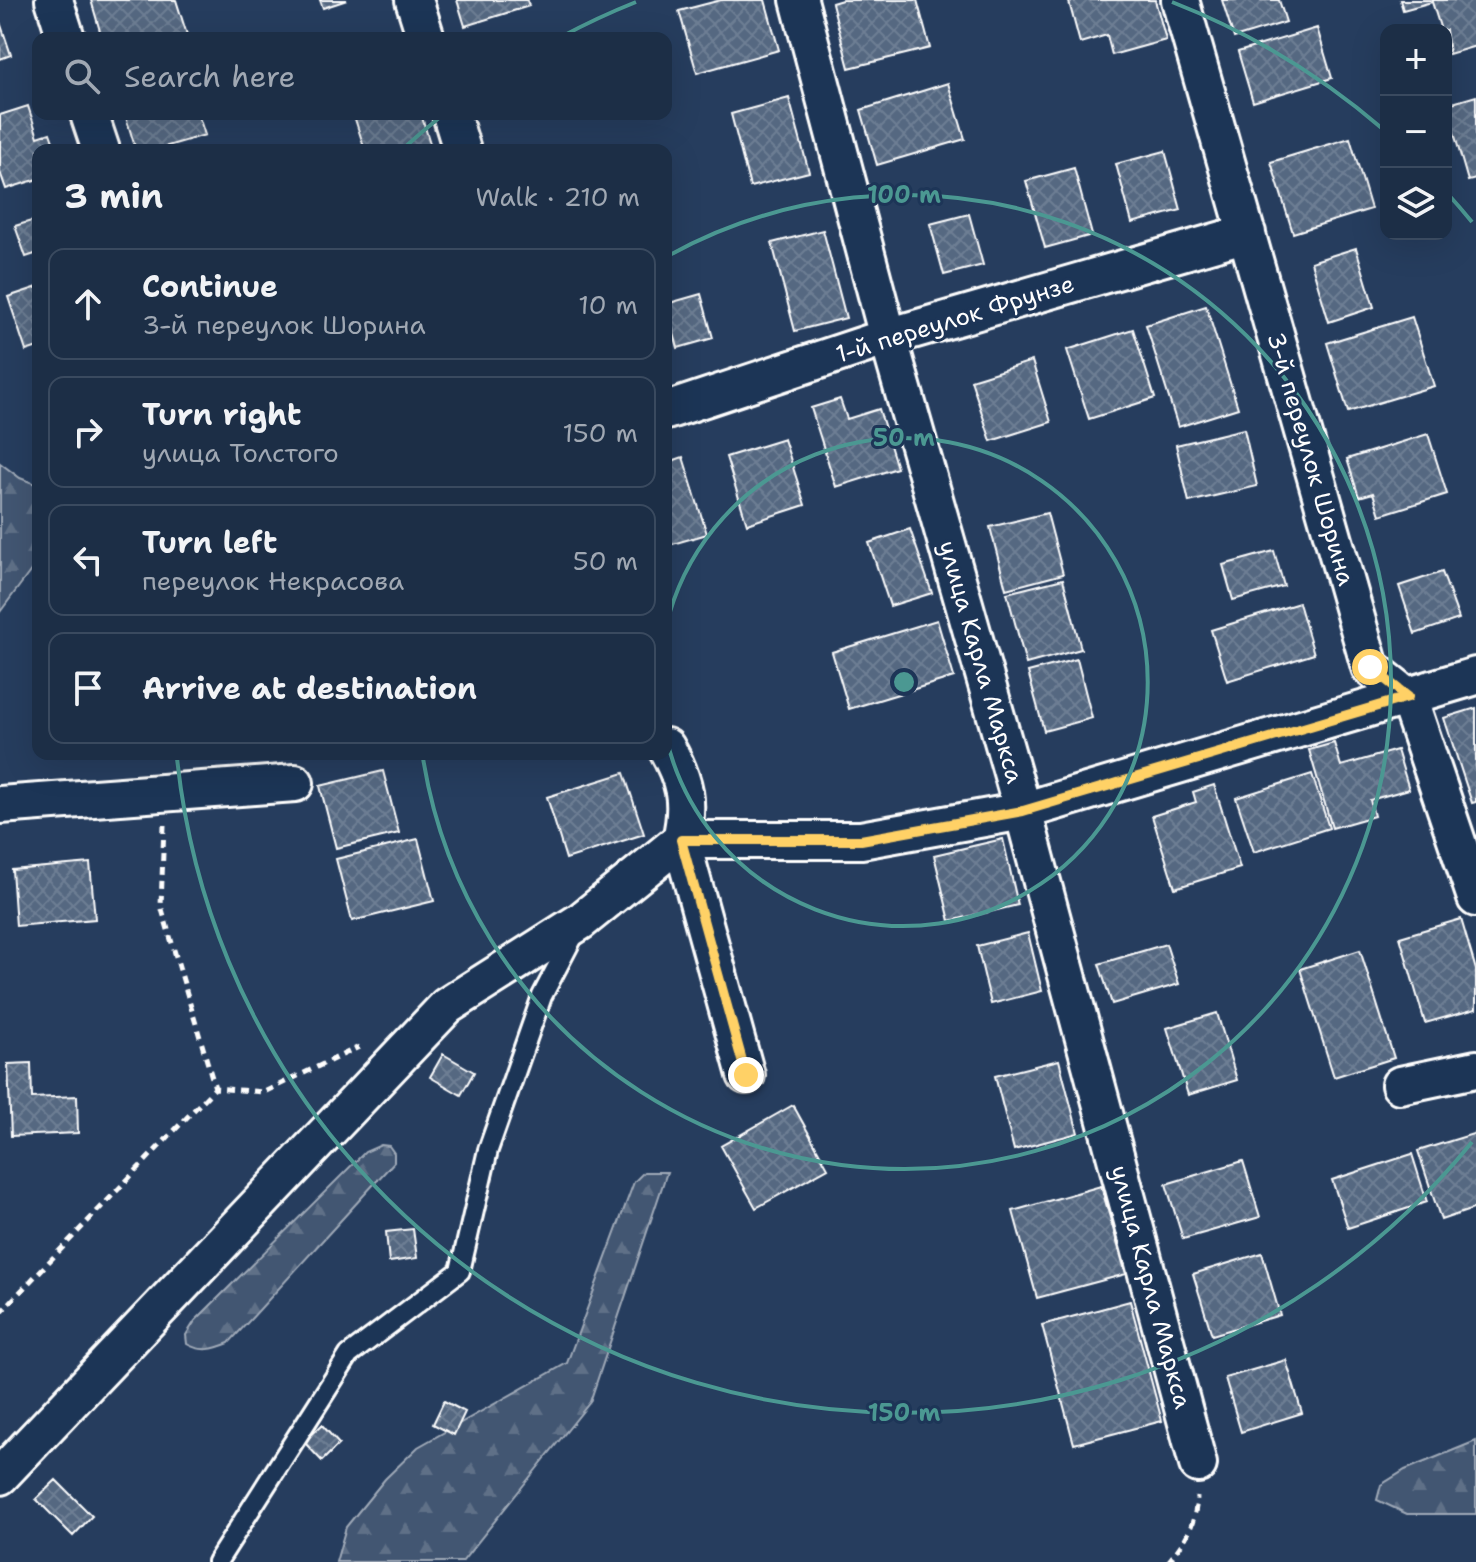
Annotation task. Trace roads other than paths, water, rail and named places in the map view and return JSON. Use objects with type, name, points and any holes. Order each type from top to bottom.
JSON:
[{"type":"street","points":[[54,0],[64,32]]},
{"type":"street","points":[[414,0],[424,32]]},
{"type":"street","name":"улица Карла Маркса","points":[[799,0],[888,337],[1023,811],[1198,1464]]},
{"type":"street","name":"3-й переулок Шорина","points":[[1180,0],[1370,667],[1408,697]]},
{"type":"street","points":[[91,120],[99,144]]},
{"type":"street","points":[[453,120],[460,144]]},
{"type":"street","name":"1-й переулок Фрунзе","points":[[672,409],[888,337],[1247,233]]},
{"type":"street","points":[[0,1476],[447,1006],[581,921],[681,840],[861,840],[1023,811],[1476,676]]},
{"type":"street","points":[[1408,697],[1476,898]]},
{"type":"street","points":[[672,757],[679,769],[688,812],[681,840],[746,1075]]},
{"type":"street","points":[[0,805],[295,783]]},
{"type":"street","points":[[1400,1085],[1476,1069]]},
{"type":"lane","points":[[217,1562],[349,1355],[460,1271],[488,1150],[542,996],[581,921]]}]
